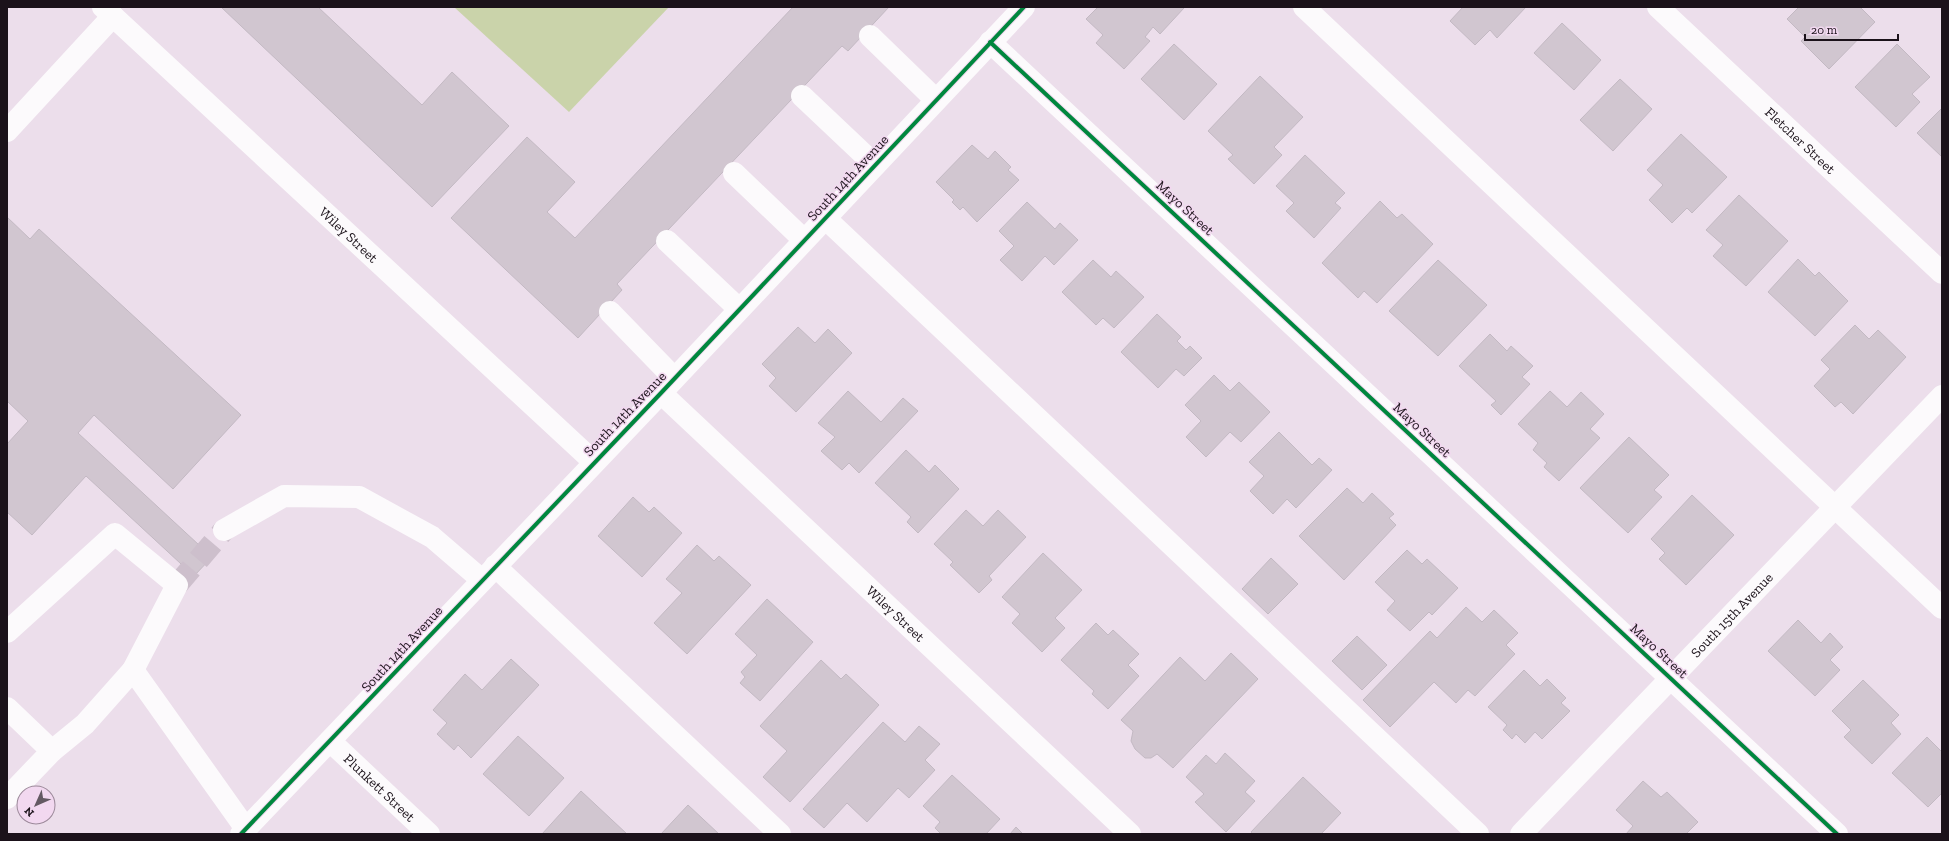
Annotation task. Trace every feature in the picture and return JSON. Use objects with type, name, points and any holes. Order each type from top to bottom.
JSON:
[{"type":"street","name":"South 14th Avenue","points":[[243,832],[739,310],[1024,7]]},
{"type":"street","points":[[1304,7],[1942,608]]},
{"type":"street","name":"Fletcher Street","points":[[1658,7],[1942,273]]},
{"type":"street","points":[[7,131],[108,12]]},
{"type":"street","name":"Wiley Street","points":[[108,12],[594,462]]},
{"type":"street","points":[[870,36],[936,100]]},
{"type":"street","name":"Mayo Street","points":[[990,42],[1671,677],[1837,834]]},
{"type":"street","points":[[802,96],[875,165]]},
{"type":"street","points":[[734,172],[804,240]]},
{"type":"street","points":[[825,218],[1478,834]]},
{"type":"street","points":[[667,241],[739,310]]},
{"type":"street","name":"Wiley Street","points":[[610,312],[668,385],[1130,834]]},
{"type":"street","name":"South 15th Avenue","points":[[1521,834],[1942,396]]},
{"type":"street","points":[[224,530],[284,496],[359,497],[432,537],[489,573],[780,834]]},
{"type":"street","points":[[7,632],[115,534],[177,585],[133,670],[85,724],[52,751],[7,798]]},
{"type":"street","points":[[133,670],[243,832]]},
{"type":"street","points":[[7,708],[52,751]]},
{"type":"street","name":"Plunkett Street","points":[[330,741],[429,834]]},
{"type":"green space","points":[[454,7],[669,7],[569,112]]},
{"type":"building","points":[[221,7],[318,7],[422,105],[452,72],[509,126],[432,207]]},
{"type":"building","points":[[793,7],[889,7],[848,51],[842,46],[617,284],[622,290],[578,338],[451,218],[527,137],[575,182],[547,212],[575,238]]},
{"type":"building","points":[[1098,7],[1184,8],[1160,34],[1153,27],[1145,37],[1150,41],[1124,69],[1096,43],[1103,35],[1086,19]]},
{"type":"building","points":[[1463,7],[1526,7],[1497,38],[1490,30],[1475,45],[1450,21]]},
{"type":"building","points":[[1799,7],[1860,7],[1875,22],[1829,69],[1801,41],[1805,37],[1787,19]]},
{"type":"building","points":[[1562,23],[1601,60],[1574,90],[1534,53]]},
{"type":"building","points":[[1174,44],[1217,84],[1184,120],[1141,79]]},
{"type":"building","points":[[1897,44],[1930,77],[1912,94],[1920,102],[1896,127],[1855,87]]},
{"type":"building","points":[[1260,76],[1303,117],[1274,147],[1282,155],[1254,184],[1228,159],[1233,155],[1208,131]]},
{"type":"building","points":[[1620,79],[1652,109],[1613,151],[1580,120]]},
{"type":"building","points":[[1942,108],[1942,157],[1917,133]]},
{"type":"building","points":[[1681,134],[1727,177],[1692,213],[1687,208],[1672,223],[1649,200],[1663,185],[1647,170]]},
{"type":"building","points":[[972,145],[988,159],[995,151],[1011,167],[1008,170],[1019,180],[977,222],[963,207],[960,210],[952,202],[954,200],[936,182]]},
{"type":"building","points":[[1305,155],[1345,193],[1335,203],[1341,208],[1314,238],[1286,211],[1294,203],[1276,186]]},
{"type":"building","points":[[1739,195],[1788,241],[1746,286],[1713,256],[1723,245],[1706,230]]},
{"type":"building","points":[[1380,201],[1397,218],[1402,214],[1433,244],[1377,303],[1364,291],[1358,298],[1322,263]]},
{"type":"building","points":[[1027,202],[1055,229],[1060,223],[1078,240],[1054,265],[1045,256],[1022,281],[1000,260],[1014,246],[999,231]]},
{"type":"building","points":[[7,217],[30,239],[39,229],[241,415],[173,489],[94,415],[78,433],[212,557],[194,576],[86,476],[32,535],[7,512],[7,444],[28,421],[7,401]]},
{"type":"building","points":[[1798,259],[1815,276],[1819,272],[1848,301],[1815,336],[1768,292]]},
{"type":"building","points":[[1093,260],[1111,277],[1116,271],[1144,297],[1114,328],[1103,318],[1096,325],[1062,292]]},
{"type":"building","points":[[1438,260],[1487,305],[1438,356],[1389,311]]},
{"type":"building","points":[[1157,314],[1181,337],[1177,341],[1186,350],[1190,346],[1202,358],[1184,376],[1176,369],[1158,388],[1121,352]]},
{"type":"building","points":[[1855,325],[1869,339],[1878,330],[1906,357],[1853,414],[1841,402],[1835,407],[1814,386],[1830,369],[1821,360]]},
{"type":"building","points":[[798,327],[815,343],[828,329],[852,353],[796,412],[769,386],[776,378],[762,364]]},
{"type":"building","points":[[1490,334],[1507,351],[1511,346],[1533,366],[1522,377],[1530,384],[1501,415],[1491,405],[1496,401],[1459,366]]},
{"type":"building","points":[[1214,375],[1230,391],[1239,382],[1270,412],[1241,442],[1230,432],[1206,457],[1186,437],[1201,421],[1185,405]]},
{"type":"building","points":[[848,391],[881,422],[903,398],[918,411],[859,473],[849,463],[842,470],[821,451],[835,437],[818,423]]},
{"type":"building","points":[[1550,391],[1567,407],[1581,392],[1604,414],[1590,429],[1600,438],[1559,481],[1544,467],[1547,463],[1533,450],[1538,443],[1518,424]]},
{"type":"building","points":[[1279,432],[1312,465],[1319,458],[1332,470],[1296,508],[1287,499],[1273,514],[1250,491],[1264,476],[1249,462]]},
{"type":"building","points":[[1629,437],[1669,475],[1654,490],[1662,497],[1628,533],[1580,488]]},
{"type":"building","points":[[906,450],[929,472],[935,465],[959,489],[918,533],[907,522],[911,517],[875,483]]},
{"type":"building","points":[[1347,488],[1363,503],[1372,493],[1394,514],[1389,518],[1396,525],[1344,580],[1299,536]]},
{"type":"building","points":[[1692,495],[1734,535],[1686,585],[1659,559],[1665,553],[1651,539]]},
{"type":"building","points":[[633,497],[649,512],[654,507],[682,533],[642,577],[598,536]]},
{"type":"building","points":[[966,510],[983,526],[998,510],[1026,537],[989,576],[992,580],[979,593],[950,565],[953,562],[934,544]]},
{"type":"building","points":[[697,545],[714,561],[719,556],[751,585],[687,654],[654,623],[682,593],[666,579]]},
{"type":"building","points":[[1407,550],[1422,564],[1427,559],[1458,588],[1432,615],[1429,612],[1410,631],[1387,610],[1395,601],[1375,582]]},
{"type":"building","points":[[1043,553],[1082,590],[1055,618],[1065,628],[1042,652],[1012,623],[1020,614],[1002,597]]},
{"type":"building","points":[[1271,558],[1298,584],[1268,614],[1242,589]]},
{"type":"building","points":[[767,599],[813,642],[760,701],[740,683],[745,677],[741,672],[757,655],[735,634]]},
{"type":"building","points":[[1466,607],[1482,622],[1494,610],[1518,633],[1506,645],[1515,654],[1475,696],[1468,690],[1456,703],[1434,682],[1390,727],[1363,700],[1430,631],[1437,638]]},
{"type":"building","points":[[1798,620],[1821,643],[1830,633],[1843,647],[1830,660],[1840,670],[1815,696],[1768,651]]},
{"type":"building","points":[[1096,623],[1108,635],[1113,630],[1139,654],[1128,665],[1139,676],[1108,709],[1092,694],[1094,691],[1061,660]]},
{"type":"building","points":[[1357,636],[1387,665],[1362,690],[1332,661]]},
{"type":"building","points":[[1231,653],[1258,679],[1173,768],[1157,754],[1151,758],[1145,758],[1135,749],[1131,741],[1133,731],[1121,720],[1180,657],[1205,681]]},
{"type":"building","points":[[511,659],[539,685],[471,758],[458,745],[454,750],[437,734],[447,723],[433,710],[465,674],[482,690]]},
{"type":"building","points":[[821,660],[841,679],[846,674],[879,705],[790,802],[763,777],[787,751],[760,726]]},
{"type":"building","points":[[1524,670],[1540,686],[1547,679],[1566,698],[1561,703],[1570,711],[1542,739],[1535,732],[1525,743],[1516,734],[1512,739],[1503,730],[1507,725],[1488,707]]},
{"type":"building","points":[[1863,680],[1899,715],[1891,723],[1901,734],[1872,764],[1844,737],[1851,730],[1832,711]]},
{"type":"building","points":[[883,722],[905,742],[919,726],[940,744],[925,760],[935,770],[909,798],[898,788],[867,822],[847,803],[824,828],[803,809]]},
{"type":"building","points":[[518,736],[564,778],[529,816],[483,774]]},
{"type":"building","points":[[1927,737],[1942,752],[1942,793],[1928,807],[1892,773]]},
{"type":"building","points":[[1225,753],[1255,781],[1245,792],[1255,801],[1226,832],[1195,802],[1204,794],[1186,777],[1206,755],[1216,764]]},
{"type":"building","points":[[952,775],[1000,819],[986,834],[941,834],[935,828],[940,822],[923,806]]},
{"type":"building","points":[[1303,777],[1341,813],[1321,834],[1253,834],[1251,832]]},
{"type":"building","points":[[1643,781],[1661,797],[1667,792],[1698,822],[1686,834],[1626,834],[1633,826],[1616,810]]},
{"type":"building","points":[[581,791],[627,834],[542,834]]},
{"type":"building","points":[[688,805],[719,834],[661,834]]},
{"type":"building","points":[[1016,827],[1023,834],[1010,834]]},
{"type":"tunnel","points":[[177,585],[224,530]]},
{"type":"cycle path","points":[[241,834],[661,393],[1024,7]]},
{"type":"cycle path","points":[[990,42],[1837,834]]}]
